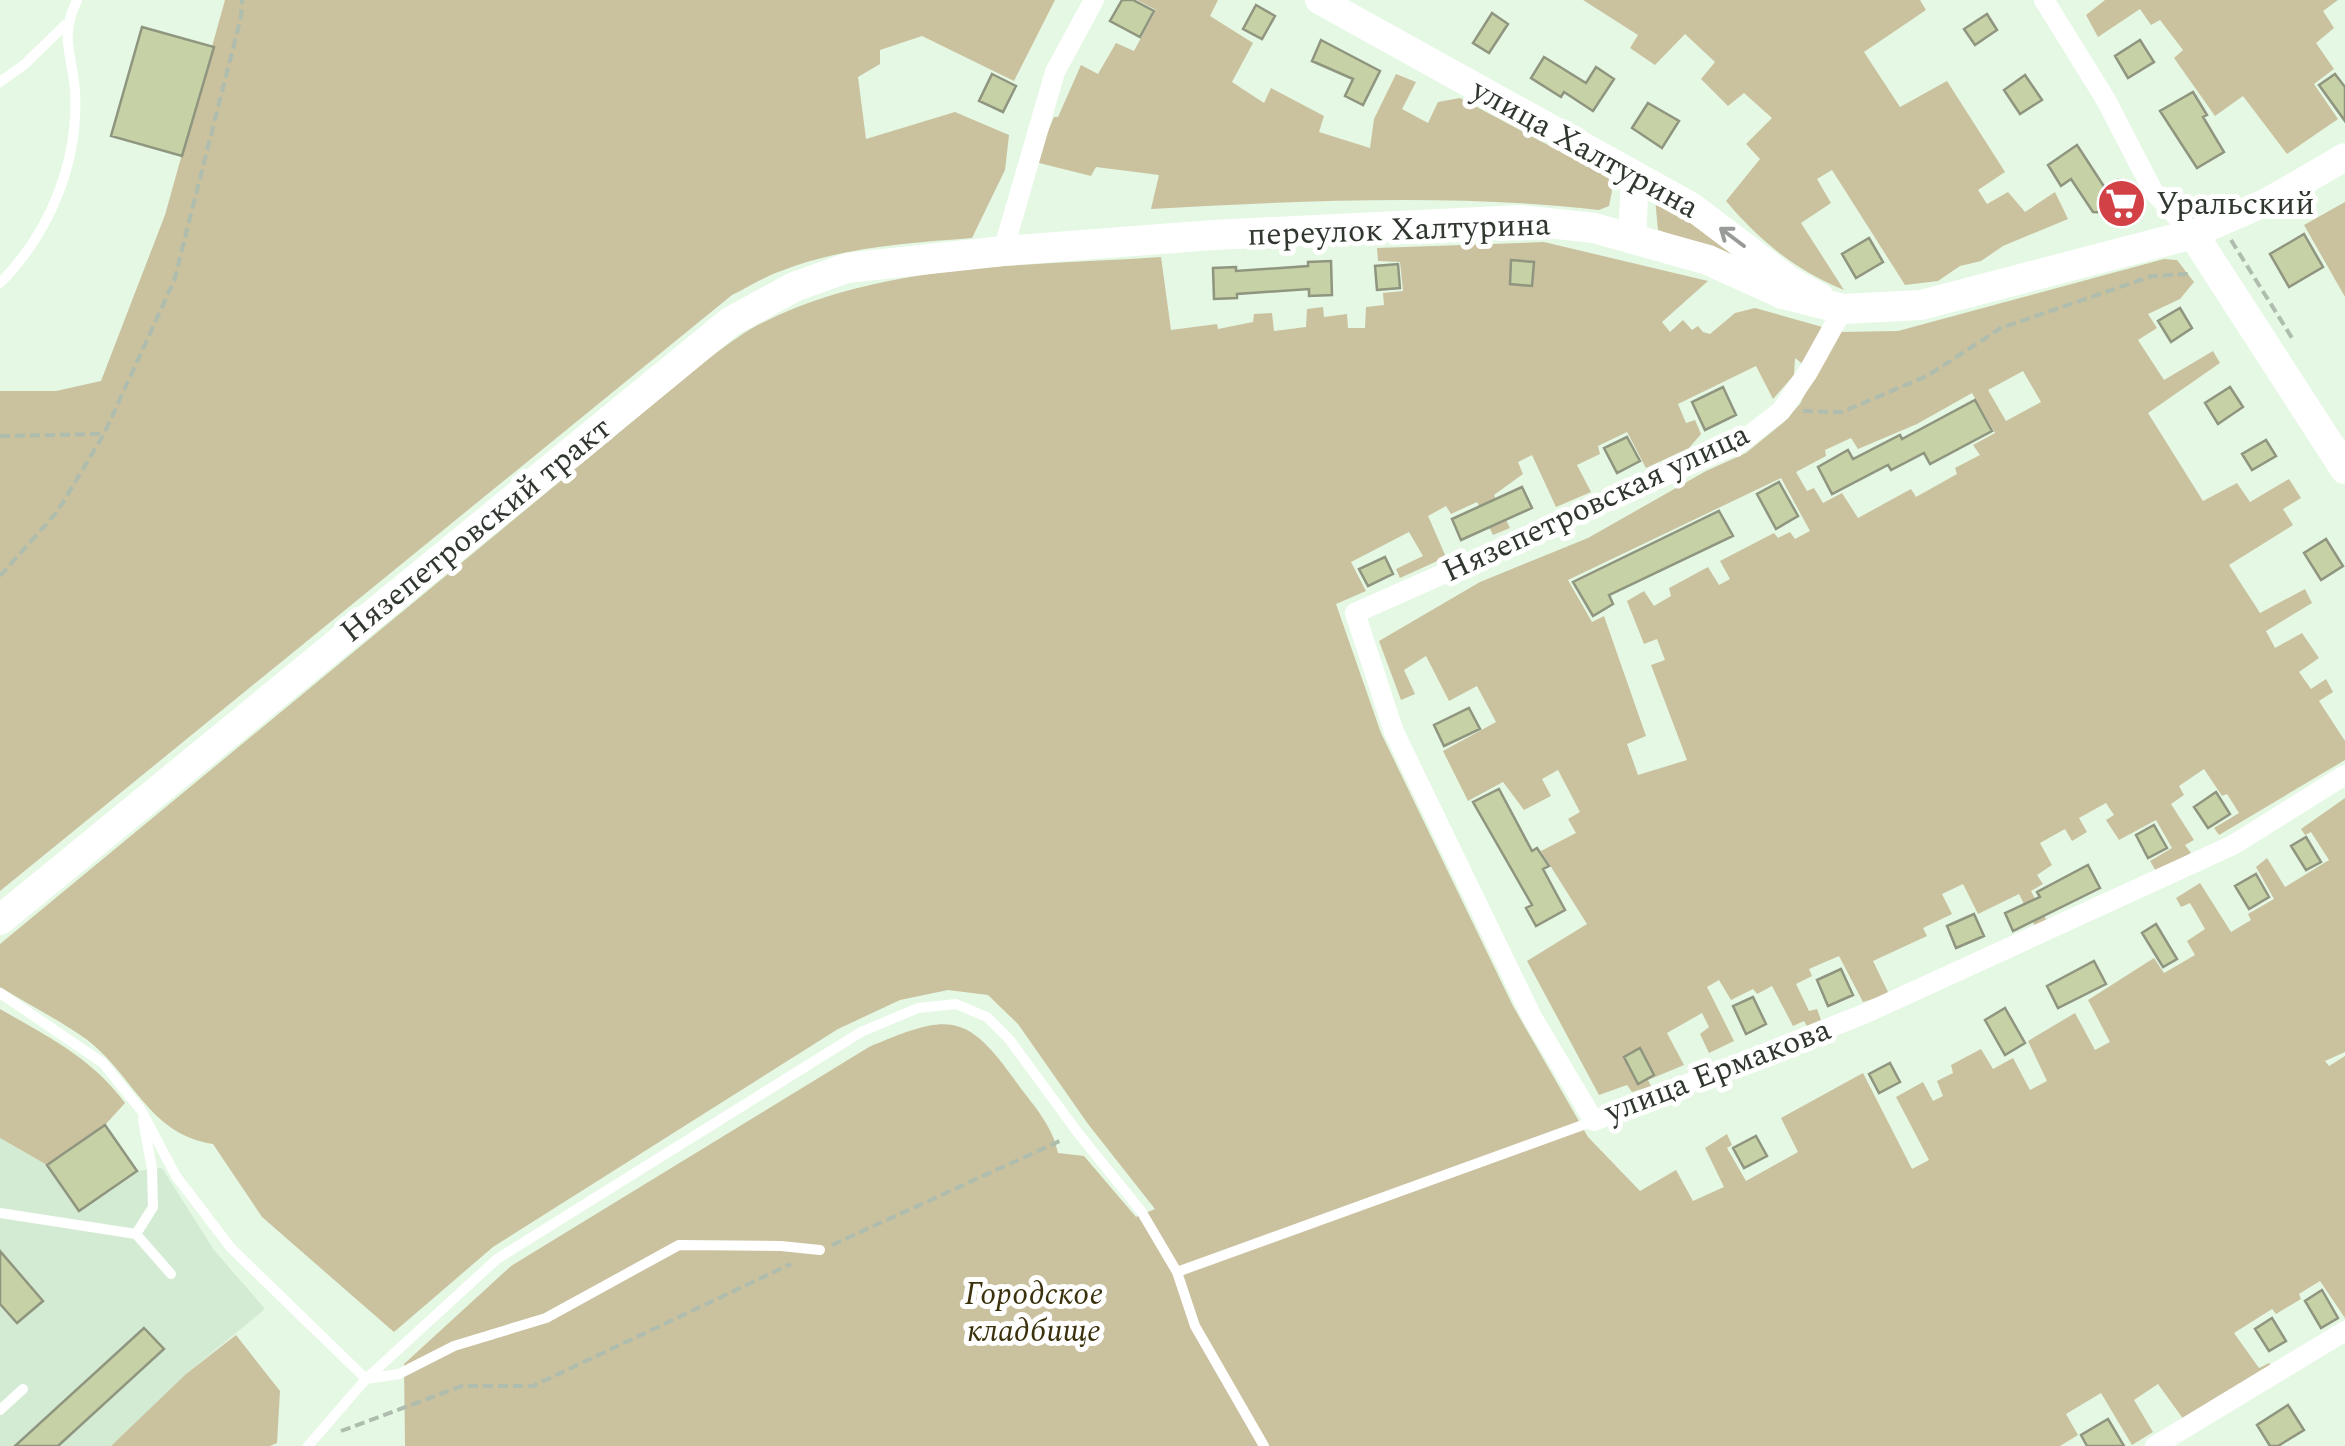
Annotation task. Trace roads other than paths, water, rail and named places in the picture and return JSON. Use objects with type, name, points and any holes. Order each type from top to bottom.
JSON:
[{"type":"main road","name":"переулок Халтурина","points":[[1003,250],[1521,220],[1594,228],[1708,260],[1783,294],[1842,309],[1921,305],[2206,228]]},
{"type":"main road","points":[[2206,228],[2218,272],[2345,468]]},
{"type":"main road","name":"Нязепетровский тракт","points":[[0,920],[730,322],[794,287],[848,268],[1003,250]]},
{"type":"street","points":[[1003,250],[1055,72],[1094,0]]},
{"type":"street","name":"улица Халтурина","points":[[1319,0],[1691,206],[1789,280],[1842,309]]},
{"type":"street","points":[[2044,0],[2106,100],[2153,192],[2206,228],[2267,202],[2345,157]]},
{"type":"street","points":[[1632,239],[1636,176]]},
{"type":"street","name":"Нязепетровская улица","points":[[1354,613],[1742,442],[1781,411],[1808,372],[1842,309]]},
{"type":"street","name":"улица Ермакова","points":[[1354,613],[1394,732],[1532,1017],[1594,1121],[1864,1014],[2233,845],[2345,775]]},
{"type":"street","points":[[2155,1446],[2345,1331]]},
{"type":"lane","points":[[0,82],[66,25],[78,0]]},
{"type":"lane","points":[[0,282],[50,214],[72,148],[75,93],[66,25]]},
{"type":"lane","points":[[0,993],[103,1063],[141,1110],[176,1176],[232,1248],[366,1379]]},
{"type":"lane","points":[[312,1443],[366,1379],[497,1259],[861,1032],[918,1008],[956,1004],[987,1017],[1009,1039],[1142,1211],[1177,1272],[1195,1326],[1264,1446]]},
{"type":"lane","points":[[136,1234],[153,1207],[152,1169],[141,1110]]},
{"type":"lane","points":[[1177,1272],[1594,1121]]},
{"type":"lane","points":[[0,1213],[136,1234],[171,1274]]},
{"type":"lane","points":[[366,1379],[399,1374],[454,1346],[546,1318],[679,1246],[820,1250]]},
{"type":"lane","points":[[0,1410],[23,1389]]},
{"type":"place","name":"Уральский","points":[[2121,204]]},
{"type":"park label","name":"Городское кладбище","points":[[1034,1312]]}]
